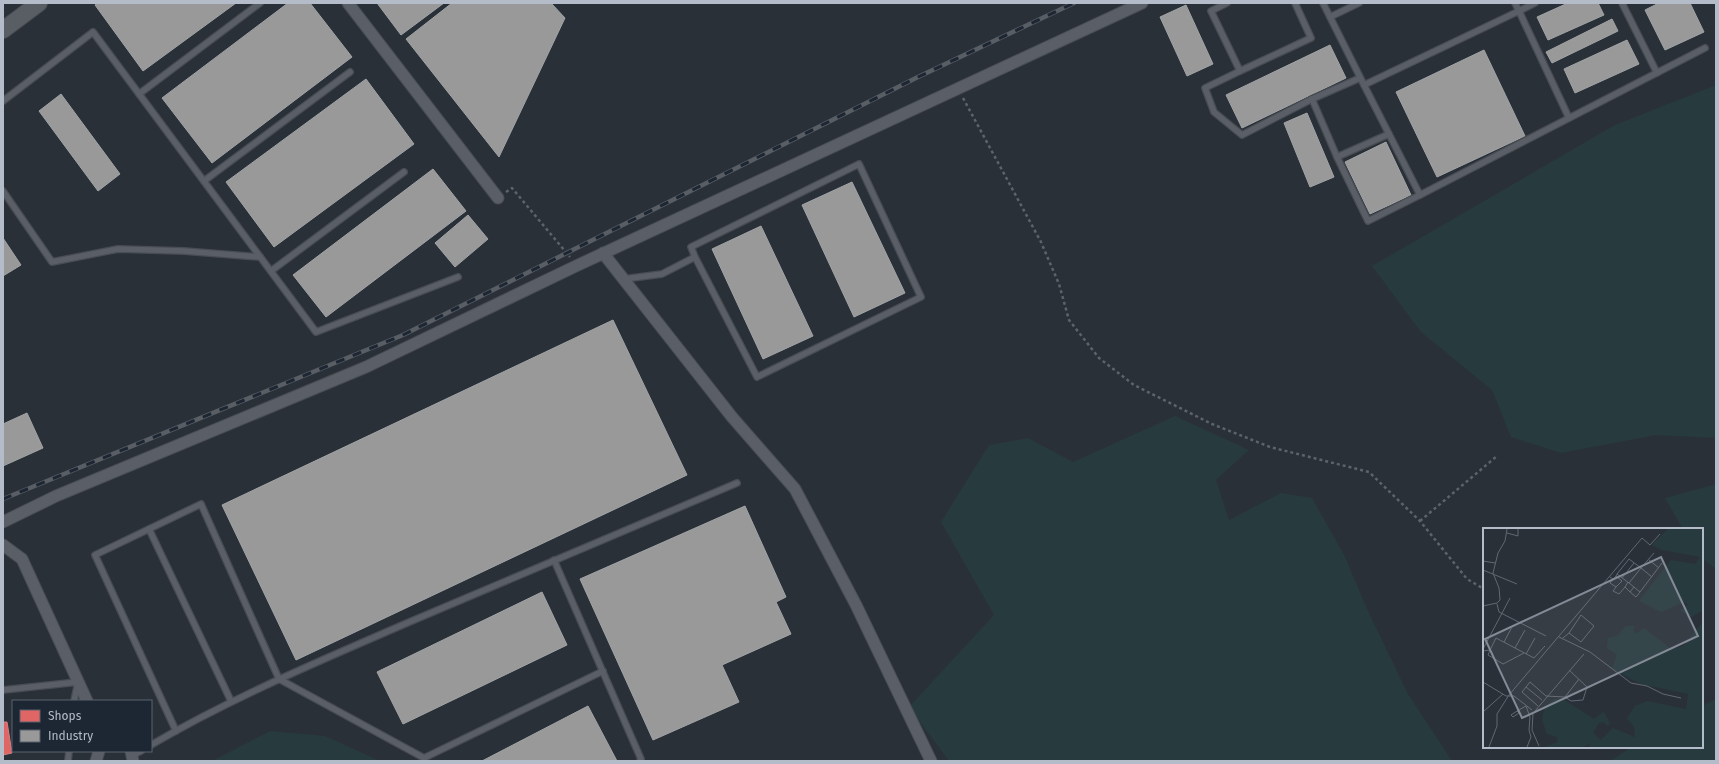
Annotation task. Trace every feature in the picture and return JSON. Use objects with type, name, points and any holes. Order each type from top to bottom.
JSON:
[{"type":"street","points":[[3,30],[39,3]]},
{"type":"street","points":[[348,3],[498,198]]},
{"type":"street","points":[[3,522],[56,496],[366,367],[603,253],[1142,3]]},
{"type":"street","points":[[603,253],[732,417],[795,489],[856,605],[931,761]]},
{"type":"street","points":[[3,545],[22,559],[87,700]]},
{"type":"lane","points":[[139,94],[260,3]]},
{"type":"lane","points":[[1227,3],[1211,10],[1240,71]]},
{"type":"lane","points":[[1295,3],[1312,38],[1205,88],[1214,112],[1242,135],[1360,78]]},
{"type":"lane","points":[[1323,3],[1420,195]]},
{"type":"lane","points":[[1330,17],[1359,3]]},
{"type":"lane","points":[[1515,3],[1569,118]]},
{"type":"lane","points":[[1364,85],[1535,3]]},
{"type":"lane","points":[[1622,3],[1657,73]]},
{"type":"lane","points":[[3,101],[93,32],[316,332],[458,277]]},
{"type":"lane","points":[[1312,100],[1337,158],[1368,221],[1705,48]]},
{"type":"lane","points":[[204,181],[350,72]]},
{"type":"lane","points":[[1337,158],[1389,134]]},
{"type":"lane","points":[[859,164],[921,297],[757,377],[695,257],[691,247],[859,164]]},
{"type":"lane","points":[[271,272],[404,172]]},
{"type":"lane","points":[[3,191],[52,262],[118,249],[184,251],[260,257]]},
{"type":"lane","points":[[624,280],[662,274],[695,257]]},
{"type":"lane","points":[[152,744],[230,701],[279,679],[554,560],[737,483]]},
{"type":"lane","points":[[176,731],[96,555],[201,504],[279,679],[425,760],[603,671]]},
{"type":"lane","points":[[149,529],[230,701]]},
{"type":"lane","points":[[554,560],[641,759],[640,761]]},
{"type":"lane","points":[[3,690],[78,682],[74,700]]},
{"type":"path","points":[[958,88],[1041,242],[1059,284],[1069,320],[1099,358],[1134,385],[1212,424],[1270,447],[1369,472],[1420,521],[1467,579],[1483,588]]},
{"type":"path","points":[[498,198],[512,188],[567,253],[576,266]]},
{"type":"path","points":[[1420,521],[1497,456]]},
{"type":"green space","points":[[1716,85],[1716,438],[1656,435],[1561,453],[1511,437],[1492,390],[1421,332],[1372,266],[1615,125]]},
{"type":"green space","points":[[1175,416],[1249,450],[1216,480],[1229,520],[1281,493],[1312,498],[1344,555],[1368,611],[1408,694],[1452,761],[949,761],[909,707],[994,615],[941,522],[989,445],[1028,438],[1073,462]]},
{"type":"green space","points":[[1716,484],[1716,569],[1703,559],[1703,528],[1682,528],[1665,498]]},
{"type":"green space","points":[[1716,699],[1716,761],[1610,761],[1630,748],[1703,748],[1703,706]]},
{"type":"green space","points":[[270,731],[325,736],[380,761],[212,761]]},
{"type":"building: Shops","points":[[3,722],[7,722],[12,753],[3,755]]},
{"type":"building: Industry","points":[[98,3],[236,3],[143,71],[95,5]]},
{"type":"building: Industry","points":[[288,3],[310,3],[352,57],[212,163],[162,98]]},
{"type":"building: Industry","points":[[377,3],[444,3],[401,35]]},
{"type":"building: Industry","points":[[452,3],[551,3],[565,18],[499,157],[406,39]]},
{"type":"building: Industry","points":[[1568,3],[1598,3],[1604,15],[1548,40],[1537,17]]},
{"type":"building: Industry","points":[[1659,3],[1690,3],[1704,32],[1665,50],[1645,10]]},
{"type":"building: Industry","points":[[1186,5],[1213,64],[1187,76],[1160,17]]},
{"type":"building: Industry","points":[[1612,19],[1618,31],[1552,63],[1546,52]]},
{"type":"building: Industry","points":[[1627,40],[1639,64],[1575,93],[1564,69]]},
{"type":"building: Industry","points":[[1330,45],[1346,78],[1242,128],[1226,95]]},
{"type":"building: Industry","points":[[1484,50],[1525,136],[1437,177],[1396,92]]},
{"type":"building: Industry","points":[[366,79],[414,144],[274,247],[226,182]]},
{"type":"building: Industry","points":[[61,94],[120,174],[98,191],[39,111]]},
{"type":"building: Industry","points":[[1307,113],[1334,177],[1310,187],[1284,123]]},
{"type":"building: Industry","points":[[1386,142],[1411,195],[1370,214],[1345,162]]},
{"type":"building: Industry","points":[[433,169],[466,211],[326,317],[293,275]]},
{"type":"building: Industry","points":[[852,182],[905,293],[854,317],[802,205]]},
{"type":"building: Industry","points":[[468,215],[488,239],[455,267],[435,243]]},
{"type":"building: Industry","points":[[761,226],[813,336],[763,359],[712,249]]},
{"type":"building: Industry","points":[[3,238],[21,265],[3,276]]},
{"type":"building: Industry","points":[[613,320],[687,475],[296,660],[222,505]]},
{"type":"building: Industry","points":[[27,413],[43,448],[3,466],[3,424]]},
{"type":"building: Industry","points":[[745,506],[786,597],[776,602],[791,634],[722,665],[739,702],[653,740],[580,579]]},
{"type":"building: Industry","points":[[542,592],[567,645],[403,724],[377,672]]},
{"type":"building: Industry","points":[[588,706],[617,761],[482,761]]},
{"type":"railway","points":[[3,499],[403,335],[918,77],[1074,3]]}]
